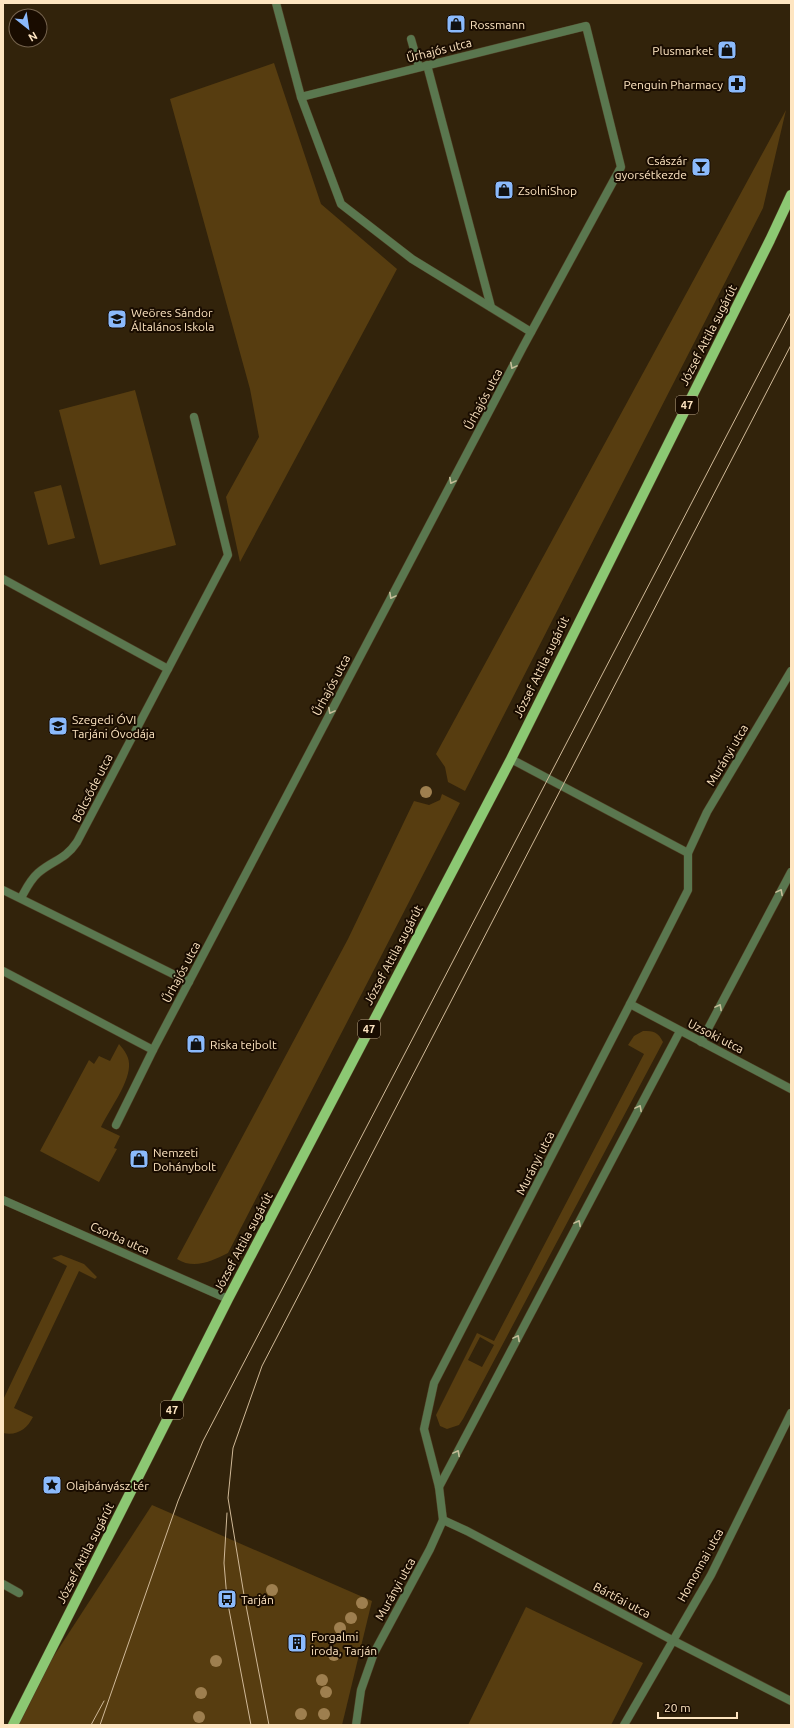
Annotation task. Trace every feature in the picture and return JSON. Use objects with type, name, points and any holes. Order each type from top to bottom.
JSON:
[{"type":"main road","name":"József Attila sugárút","points":[[13,1725],[228,1299],[511,759],[770,240],[791,195]]},
{"type":"street","points":[[276,3],[302,97],[341,204],[412,259],[531,332]]},
{"type":"street","name":"Űrhajós utca","points":[[116,1124],[153,1050],[531,332],[621,167],[586,26],[302,97]]},
{"type":"street","points":[[411,39],[423,66],[491,307]]},
{"type":"street","name":"Bölcsőde utca","points":[[21,898],[29,883],[38,873],[70,852],[77,842],[228,554],[194,417]]},
{"type":"street","points":[[3,579],[168,669]]},
{"type":"street","name":"Murányi utca","points":[[356,1725],[361,1690],[374,1653],[430,1549],[443,1520],[438,1487],[424,1429],[434,1383],[688,890],[688,853],[707,812],[791,671]]},
{"type":"street","points":[[511,759],[688,853]]},
{"type":"street","points":[[701,1042],[791,872]]},
{"type":"street","points":[[3,890],[189,982]]},
{"type":"street","points":[[3,971],[153,1050]]},
{"type":"street","name":"Uzsoki utca","points":[[630,1004],[791,1089]]},
{"type":"street","points":[[438,1487],[680,1031]]},
{"type":"street","name":"Csorba utca","points":[[3,1200],[228,1299]]},
{"type":"street","name":"Homonnai utca","points":[[624,1725],[711,1575],[791,1413]]},
{"type":"street","name":"Bártfai utca","points":[[443,1520],[467,1531],[672,1640],[791,1701]]},
{"type":"street","points":[[3,1584],[19,1593]]},
{"type":"shaded area","points":[[274,63],[321,204],[397,269],[240,562],[226,497],[259,437],[250,389],[170,99]]},
{"type":"shaded area","points":[[786,110],[763,208],[465,791],[448,782],[445,767],[436,754]]},
{"type":"shaded area","points":[[135,390],[176,545],[100,565],[59,410]]},
{"type":"shaded area","points":[[61,485],[75,538],[48,545],[34,492]]},
{"type":"shaded area","points":[[442,794],[460,803],[228,1253],[216,1259],[196,1264],[190,1264],[177,1259],[348,939],[414,801],[429,805],[440,800]]},
{"type":"shaded area","points":[[643,1031],[653,1032],[659,1036],[663,1042],[463,1419],[459,1425],[447,1429],[440,1426],[436,1415],[477,1333],[494,1341],[644,1054],[628,1045],[634,1036]],"holes":[[[480,1337],[494,1345],[482,1367],[468,1360]]]},
{"type":"shaded area","points":[[119,1044],[128,1058],[128,1074],[122,1089],[101,1127],[120,1136],[114,1148],[117,1149],[99,1182],[40,1151],[89,1060],[94,1064],[99,1056],[110,1061]]},
{"type":"shaded area","points":[[61,1255],[84,1264],[97,1277],[95,1279],[79,1271],[14,1408],[33,1417],[28,1425],[21,1431],[8,1434],[3,1433],[3,1400],[67,1266],[52,1258]]},
{"type":"shaded area","points":[[152,1505],[372,1601],[342,1725],[9,1725]]},
{"type":"shaded area","points":[[526,1607],[643,1663],[611,1725],[468,1725]]},
{"type":"tram line","points":[[100,1725],[178,1501],[203,1441],[791,312]]},
{"type":"tram line","points":[[269,1725],[244,1595],[228,1498],[233,1448],[262,1366],[791,345]]},
{"type":"tram line","points":[[227,1513],[224,1563],[227,1599],[251,1725]]},
{"type":"tram line","points":[[91,1725],[104,1701]]},
{"type":"place","name":"Rossmann","points":[[456,24]]},
{"type":"place","name":"Plusmarket","points":[[727,50]]},
{"type":"place","name":"Penguin Pharmacy","points":[[737,84]]},
{"type":"place","name":"Császár gyorsétkezde","points":[[701,167]]},
{"type":"place","name":"ZsolniShop","points":[[504,190]]},
{"type":"place","name":"Weöres Sándor Általános Iskola","points":[[117,319]]},
{"type":"place","name":"Szegedi ÓVI Tarjáni Óvodája","points":[[58,726]]},
{"type":"place","name":"Riska tejbolt","points":[[196,1044]]},
{"type":"place","name":"Nemzeti Dohánybolt","points":[[139,1159]]},
{"type":"place","name":"Olajbányász tér","points":[[52,1485]]},
{"type":"place","name":"Tarján","points":[[227,1599]]},
{"type":"place","name":"Forgalmi iroda, Tarján","points":[[297,1643]]}]
